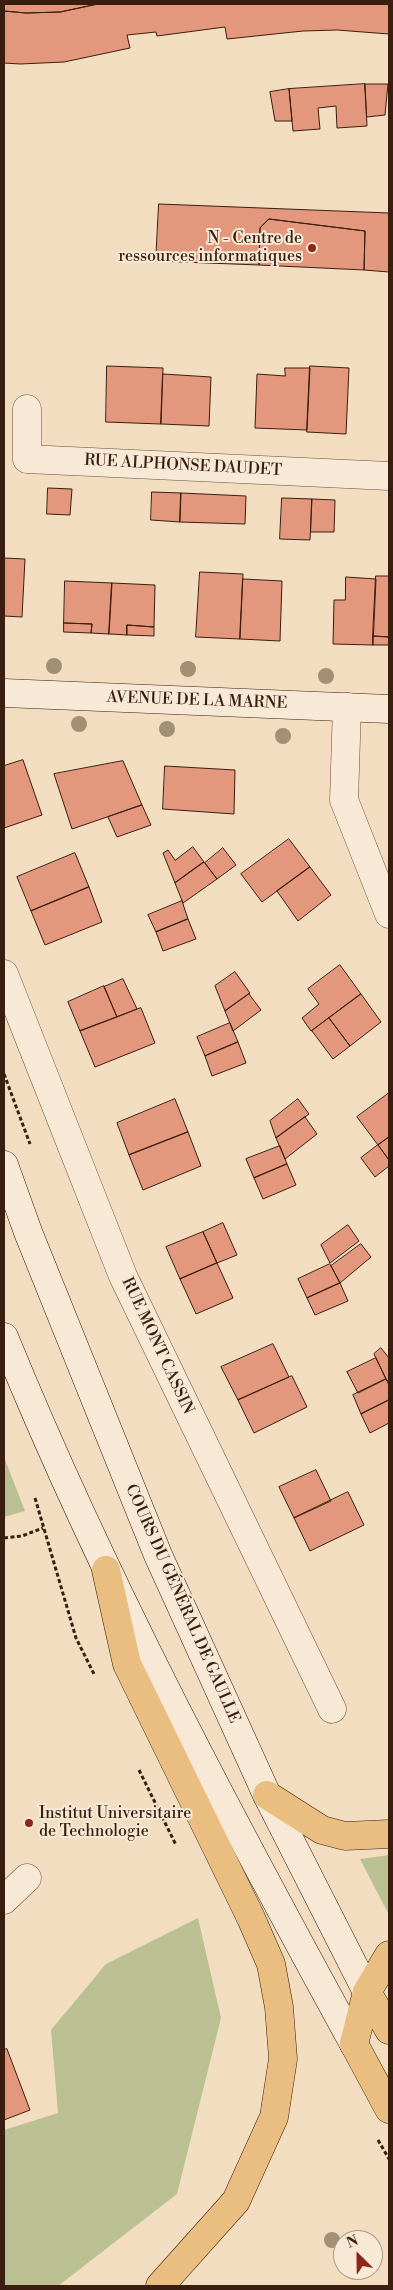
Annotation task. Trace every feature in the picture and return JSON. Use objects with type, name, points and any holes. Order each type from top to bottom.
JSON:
[{"type":"main road","points":[[106,1570],[127,1664],[251,1918],[271,1964],[279,2007],[283,2059],[274,2118],[236,2201],[160,2286]]},
{"type":"main road","points":[[267,1795],[322,1830],[345,1836],[389,1834]]},
{"type":"main road","points":[[389,1955],[367,1992],[354,2044],[389,2109]]},
{"type":"main road","name":"COURS DU GÉNÉRAL DE GAULLE","points":[[367,1992],[389,2030]]},
{"type":"street","name":"RUE ALPHONSE DAUDET","points":[[27,409],[27,458],[389,476]]},
{"type":"street","name":"AVENUE DE LA MARNE","points":[[4,693],[389,709]]},
{"type":"street","points":[[347,707],[344,800],[389,914]]},
{"type":"street","name":"RUE MONT CASSIN","points":[[4,974],[123,1276],[332,1709]]},
{"type":"street","name":"COURS DU GÉNÉRAL DE GAULLE","points":[[4,1165],[28,1232],[158,1555],[267,1795],[367,1992]]},
{"type":"street","points":[[4,1196],[28,1232]]},
{"type":"street","points":[[4,1337],[106,1570],[227,1808],[354,2044]]},
{"type":"street","points":[[4,1900],[27,1878]]},
{"type":"path","points":[[4,1074],[31,1146]]},
{"type":"path","points":[[4,1538],[22,1536],[43,1528]]},
{"type":"green space","points":[[4,1457],[25,1511],[4,1517]]},
{"type":"green space","points":[[389,1855],[389,1915],[360,1859]]},
{"type":"green space","points":[[198,1918],[221,2018],[177,2194],[58,2286],[4,2286],[4,2130],[58,2113],[51,2030],[106,1964]]},
{"type":"building","points":[[4,4],[98,4],[60,12],[26,13],[4,11]]},
{"type":"building","points":[[98,4],[389,4],[389,34],[337,30],[303,31],[227,39],[225,27],[157,36],[156,32],[127,35],[130,48],[64,62],[4,63],[4,11],[26,13],[60,12]]},
{"type":"building","points":[[365,84],[367,126],[337,128],[336,106],[318,108],[320,129],[293,131],[289,89]]},
{"type":"building","points":[[365,84],[388,84],[385,115],[367,117]]},
{"type":"building","points":[[289,89],[292,121],[275,121],[270,92]]},
{"type":"building","points":[[159,204],[389,213],[389,272],[364,270],[365,231],[269,219],[260,228],[259,265],[156,261]]},
{"type":"building","name":"N - Centre de ressources informatiques","points":[[269,219],[365,231],[364,270],[259,265],[260,228]]},
{"type":"building","points":[[107,366],[163,368],[161,424],[106,422]]},
{"type":"building","points":[[310,366],[349,368],[346,434],[307,432]]},
{"type":"building","points":[[285,368],[310,368],[307,430],[255,428],[257,374],[285,376]]},
{"type":"building","points":[[163,374],[211,377],[209,426],[161,424]]},
{"type":"building","points":[[48,488],[72,489],[70,515],[47,514]]},
{"type":"building","points":[[152,492],[181,493],[180,522],[151,520]]},
{"type":"building","points":[[181,493],[246,496],[245,524],[180,522]]},
{"type":"building","points":[[282,498],[312,499],[310,540],[280,539]]},
{"type":"building","points":[[312,499],[335,500],[334,532],[311,532]]},
{"type":"building","points":[[4,558],[25,559],[22,617],[4,616]]},
{"type":"building","points":[[200,572],[243,574],[240,639],[196,637]]},
{"type":"building","points":[[376,576],[389,576],[389,637],[373,636]]},
{"type":"building","points":[[346,577],[376,579],[373,645],[333,644],[334,600],[345,600]]},
{"type":"building","points":[[243,579],[282,581],[280,641],[240,639]]},
{"type":"building","points":[[65,581],[112,583],[109,634],[91,633],[92,624],[64,623]]},
{"type":"building","points":[[112,583],[155,585],[154,627],[127,625],[127,635],[109,634]]},
{"type":"building","points":[[64,623],[92,624],[91,633],[64,632]]},
{"type":"building","points":[[127,625],[154,627],[154,636],[127,635]]},
{"type":"building","points":[[373,636],[389,637],[389,645],[373,645]]},
{"type":"building","points":[[23,760],[42,815],[4,828],[4,766]]},
{"type":"building","points":[[123,761],[142,805],[72,829],[54,774]]},
{"type":"building","points":[[165,766],[235,770],[234,814],[163,809]]},
{"type":"building","points":[[142,805],[151,825],[117,837],[108,817]]},
{"type":"building","points":[[289,839],[310,867],[262,902],[241,874]]},
{"type":"building","points":[[193,847],[204,862],[175,883],[163,853],[168,850],[175,860]]},
{"type":"building","points":[[223,848],[236,865],[217,879],[205,863]]},
{"type":"building","points":[[75,853],[89,887],[31,911],[17,877]]},
{"type":"building","points":[[204,862],[217,879],[183,903],[175,883]]},
{"type":"building","points":[[310,867],[331,895],[298,921],[277,891]]},
{"type":"building","points":[[89,887],[102,922],[45,945],[31,911]]},
{"type":"building","points":[[182,901],[188,919],[156,932],[148,915]]},
{"type":"building","points":[[188,919],[196,939],[163,951],[156,932]]},
{"type":"building","points":[[340,965],[361,994],[311,1031],[302,1018],[319,1004],[308,989]]},
{"type":"building","points":[[235,972],[250,993],[225,1011],[215,986]]},
{"type":"building","points":[[123,979],[137,1009],[117,1017],[104,987]]},
{"type":"building","points":[[104,986],[117,1017],[80,1031],[68,1002]]},
{"type":"building","points":[[249,994],[261,1010],[233,1031],[225,1011]]},
{"type":"building","points":[[361,994],[381,1022],[350,1046],[329,1018]]},
{"type":"building","points":[[141,1008],[155,1043],[95,1067],[80,1031]]},
{"type":"building","points":[[329,1018],[350,1046],[333,1059],[312,1031]]},
{"type":"building","points":[[230,1023],[238,1042],[205,1056],[197,1037]]},
{"type":"building","points":[[238,1042],[246,1063],[212,1076],[205,1056]]},
{"type":"building","points":[[389,1093],[389,1137],[378,1145],[357,1117]]},
{"type":"building","points":[[175,1099],[188,1132],[129,1155],[117,1123]]},
{"type":"building","points":[[298,1099],[309,1114],[276,1138],[270,1121]]},
{"type":"building","points":[[305,1117],[317,1134],[285,1159],[276,1138]]},
{"type":"building","points":[[188,1132],[201,1166],[143,1190],[129,1155]]},
{"type":"building","points":[[389,1137],[389,1160],[378,1145]]},
{"type":"building","points":[[378,1145],[389,1160],[389,1166],[375,1177],[361,1158]]},
{"type":"building","points":[[280,1146],[287,1164],[254,1178],[246,1159]]},
{"type":"building","points":[[287,1164],[296,1185],[263,1199],[254,1178]]},
{"type":"building","points":[[223,1223],[237,1255],[217,1263],[203,1232]]},
{"type":"building","points":[[348,1225],[359,1241],[330,1263],[321,1245]]},
{"type":"building","points":[[203,1232],[217,1263],[180,1279],[166,1247]]},
{"type":"building","points":[[361,1244],[371,1257],[340,1283],[331,1266]]},
{"type":"building","points":[[217,1263],[233,1298],[196,1314],[180,1279]]},
{"type":"building","points":[[330,1264],[340,1283],[307,1298],[298,1279]]},
{"type":"building","points":[[340,1283],[348,1301],[315,1315],[307,1298]]},
{"type":"building","points":[[273,1344],[289,1377],[238,1400],[221,1367]]},
{"type":"building","points":[[381,1348],[389,1358],[389,1380],[387,1381],[374,1354]]},
{"type":"building","points":[[376,1358],[386,1379],[358,1393],[347,1372]]},
{"type":"building","points":[[292,1376],[307,1407],[254,1433],[238,1400]]},
{"type":"building","points":[[386,1379],[389,1385],[389,1400],[361,1414],[353,1395]]},
{"type":"building","points":[[389,1400],[389,1423],[370,1433],[361,1414]]},
{"type":"building","points":[[316,1470],[331,1501],[294,1518],[279,1487]]},
{"type":"building","points":[[348,1492],[364,1525],[310,1551],[294,1518]]},
{"type":"building","points":[[7,2049],[30,2110],[4,2120],[4,2050]]},
{"type":"place","name":"N - Centre de ressources informatiques","points":[[312,248]]},
{"type":"place","name":"Institut Universitaire de Technologie","points":[[29,1823]]}]
